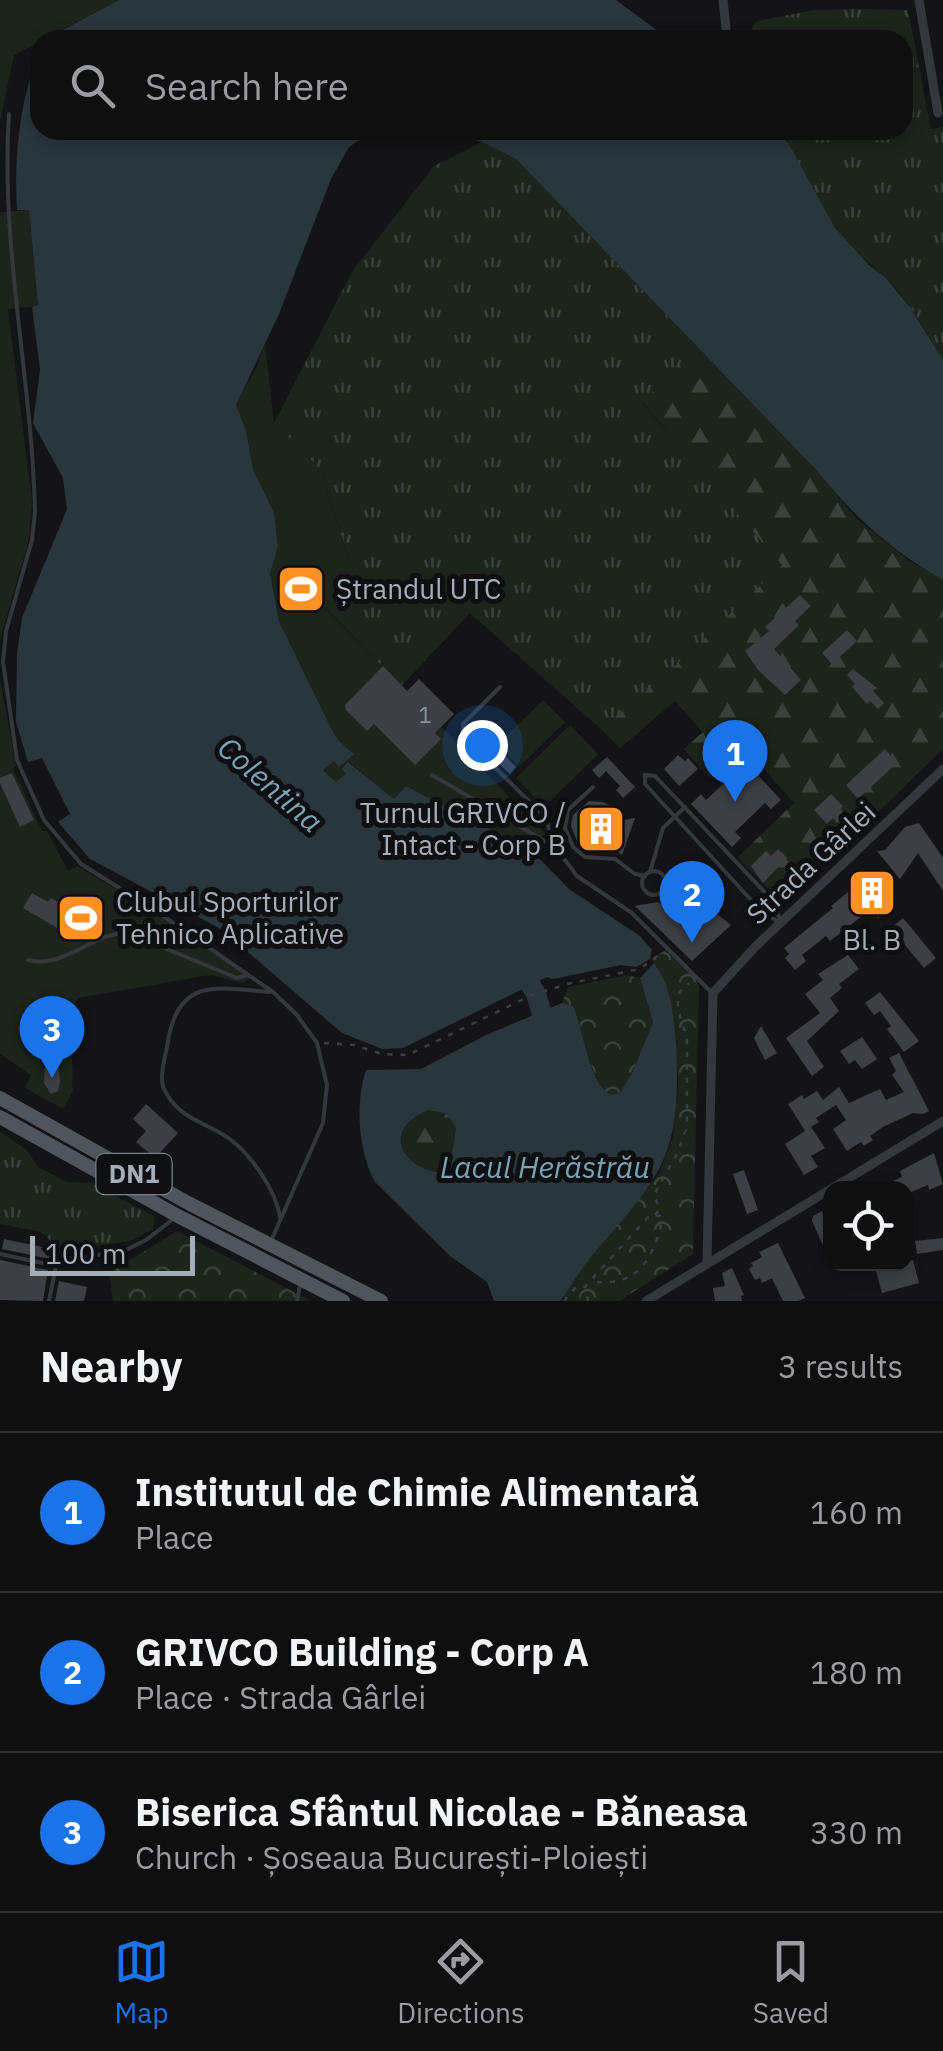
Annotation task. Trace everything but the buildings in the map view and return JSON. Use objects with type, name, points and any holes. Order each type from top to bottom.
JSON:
[{"type":"main road","name":"DN1","points":[[0,1098],[139,1176],[381,1301]]},
{"type":"main road","name":"DN1","points":[[0,1117],[178,1216],[343,1301]]},
{"type":"street","points":[[724,0],[726,28]]},
{"type":"street","points":[[918,0],[938,114]]},
{"type":"street","name":"Strada Gârlei","points":[[714,993],[754,947],[943,770]]},
{"type":"street","points":[[707,1262],[714,993]]},
{"type":"street","points":[[646,1301],[943,1121]]},
{"type":"lane","points":[[9,114],[2,170],[3,226],[35,512],[32,540],[3,651],[17,760],[44,820],[74,858],[273,992],[306,1024],[317,1044],[327,1085],[326,1112],[270,1245]]},
{"type":"lane","points":[[0,126],[6,134]]},
{"type":"lane","points":[[500,687],[463,724],[462,733],[545,817],[556,848],[577,876],[632,913],[694,978],[714,993]]},
{"type":"lane","points":[[645,774],[655,776],[773,901],[781,924],[762,912],[674,816],[645,784],[645,774]]},
{"type":"lane","points":[[432,775],[556,848]]},
{"type":"lane","points":[[594,787],[568,810],[565,828],[573,847],[585,858],[615,859],[635,874],[661,873],[666,884]]},
{"type":"lane","points":[[685,807],[663,828],[643,886],[650,894],[660,892],[666,884],[697,882],[722,905]]},
{"type":"lane","points":[[719,865],[730,855]]},
{"type":"lane","points":[[28,960],[59,959],[109,932],[128,933],[237,978],[250,975]]},
{"type":"lane","points":[[273,992],[212,990],[196,993],[181,1003],[171,1019],[161,1082],[170,1099],[190,1119],[231,1140],[246,1155],[272,1194],[280,1221]]},
{"type":"lane","points":[[48,1301],[56,1266],[67,1258],[130,1249],[178,1216]]},
{"type":"lane","points":[[0,1254],[56,1266]]},
{"type":"lane","points":[[297,1301],[301,1280]]},
{"type":"path","points":[[317,1044],[344,1043],[382,1054],[408,1055],[536,994],[640,969],[666,949]]},
{"type":"path","points":[[656,1215],[660,1209],[654,1194],[688,1127],[687,1038],[678,1010],[678,994],[694,978]]},
{"type":"path","points":[[585,1287],[590,1281],[650,1215],[662,1221],[644,1268],[620,1280],[590,1281]]},
{"type":"path","points":[[564,1301],[576,1287],[585,1287]]},
{"type":"path","points":[[585,1287],[588,1301]]},
{"type":"green space","points":[[0,0],[119,0],[62,30],[30,30],[30,47],[14,55],[0,122]]},
{"type":"green space","points":[[814,10],[908,10],[912,30],[751,30],[757,21]]},
{"type":"green space","points":[[913,36],[931,129],[943,127],[943,360],[902,296],[847,242],[828,217],[784,140],[913,140]]},
{"type":"green space","points":[[482,142],[516,159],[697,347],[642,403],[783,564],[671,670],[601,729],[470,613],[401,686],[322,604],[348,556],[321,470],[274,423],[352,272],[434,166]]},
{"type":"green space","points":[[29,210],[38,306],[8,309],[32,501],[29,540],[0,640],[0,212]]},
{"type":"green space","name":"Ștrandul UTC","points":[[265,343],[274,423],[321,470],[348,557],[322,605],[545,833],[532,851],[406,786],[394,800],[349,762],[347,773],[336,783],[323,769],[334,761],[339,767],[353,753],[331,728],[279,621],[270,574],[278,546],[274,513],[253,469],[246,431],[235,405]]},
{"type":"green space","points":[[697,347],[817,471],[858,520],[908,560],[943,580],[943,749],[783,904],[738,857],[794,803],[745,748],[710,778],[684,749],[703,732],[675,701],[620,748],[601,729],[671,670],[782,565],[642,402]]},
{"type":"green space","name":"Clubul Sporturilor Tehnico Aplicative","points":[[0,679],[16,766],[13,769],[42,831],[47,831],[68,871],[77,866],[148,908],[251,978],[242,983],[210,975],[78,998],[54,1045],[72,1057],[73,1091],[63,1109],[25,1088],[31,1075],[0,1054]]},
{"type":"green space","points":[[543,700],[565,722],[519,767],[498,744]]},
{"type":"green space","points":[[570,725],[598,754],[544,807],[516,778]]},
{"type":"green space","points":[[666,949],[697,980],[699,987],[693,1254],[619,1301],[560,1301],[577,1274],[659,1174],[673,1137],[678,1085],[675,1034],[659,969],[652,960]]},
{"type":"green space","points":[[627,975],[640,978],[653,1022],[633,1071],[620,1093],[611,1095],[597,1081],[573,1006],[562,1003],[568,988]]},
{"type":"green space","points":[[429,1110],[447,1114],[456,1128],[450,1167],[442,1173],[415,1163],[402,1146],[405,1127]]},
{"type":"green space","points":[[0,1132],[26,1149],[38,1167],[67,1182],[91,1183],[155,1217],[153,1229],[130,1241],[79,1248],[54,1245],[42,1232],[0,1224]]},
{"type":"green space","points":[[177,1231],[311,1301],[113,1301],[109,1273]]},
{"type":"water","points":[[119,0],[616,0],[656,30],[63,30]]},
{"type":"water","points":[[30,80],[30,140],[359,140],[349,147],[331,179],[279,314],[236,405],[253,469],[274,513],[278,546],[270,574],[279,621],[331,728],[354,754],[339,767],[334,761],[323,770],[336,782],[346,774],[342,769],[348,762],[394,799],[406,786],[532,851],[569,889],[640,936],[652,950],[650,959],[636,967],[621,965],[547,977],[403,1048],[382,1049],[342,1033],[221,929],[90,859],[58,822],[70,814],[42,758],[28,762],[16,722],[22,618],[67,509],[63,478],[33,423],[40,370],[32,307],[38,305],[29,210],[17,210],[16,169]]},
{"type":"water","points":[[474,140],[785,140],[835,228],[910,307],[943,360],[943,580],[906,557],[860,518],[516,159]]},
{"type":"water","name":"Lacul Herăstrău","points":[[654,963],[668,991],[674,1023],[675,1114],[662,1162],[635,1205],[560,1301],[494,1301],[487,1282],[450,1256],[375,1182],[360,1127],[360,1097],[366,1070],[421,1069],[486,1035],[562,1003],[573,1006],[597,1081],[611,1095],[620,1093],[653,1022],[640,978]],"holes":[[[429,1110],[447,1114],[456,1128],[450,1167],[442,1173],[427,1169],[406,1155],[401,1136],[405,1127]]]},
{"type":"waterway","name":"Colentina","points":[[518,964],[536,994],[548,1034]]},
{"type":"place","name":"Ștrandul UTC","points":[[301,589]]},
{"type":"place","name":"Institutul de Chimie Alimentară","points":[[735,802]]},
{"type":"place","name":"Turnul GRIVCO / Intact - Corp B","points":[[601,829]]},
{"type":"place","name":"Bl. B","points":[[872,893]]},
{"type":"place","name":"Clubul Sporturilor Tehnico Aplicative","points":[[81,918]]},
{"type":"place","name":"GRIVCO Building - Corp A","points":[[692,943]]},
{"type":"place","name":"Biserica Sfântul Nicolae - Băneasa","points":[[52,1078]]}]
